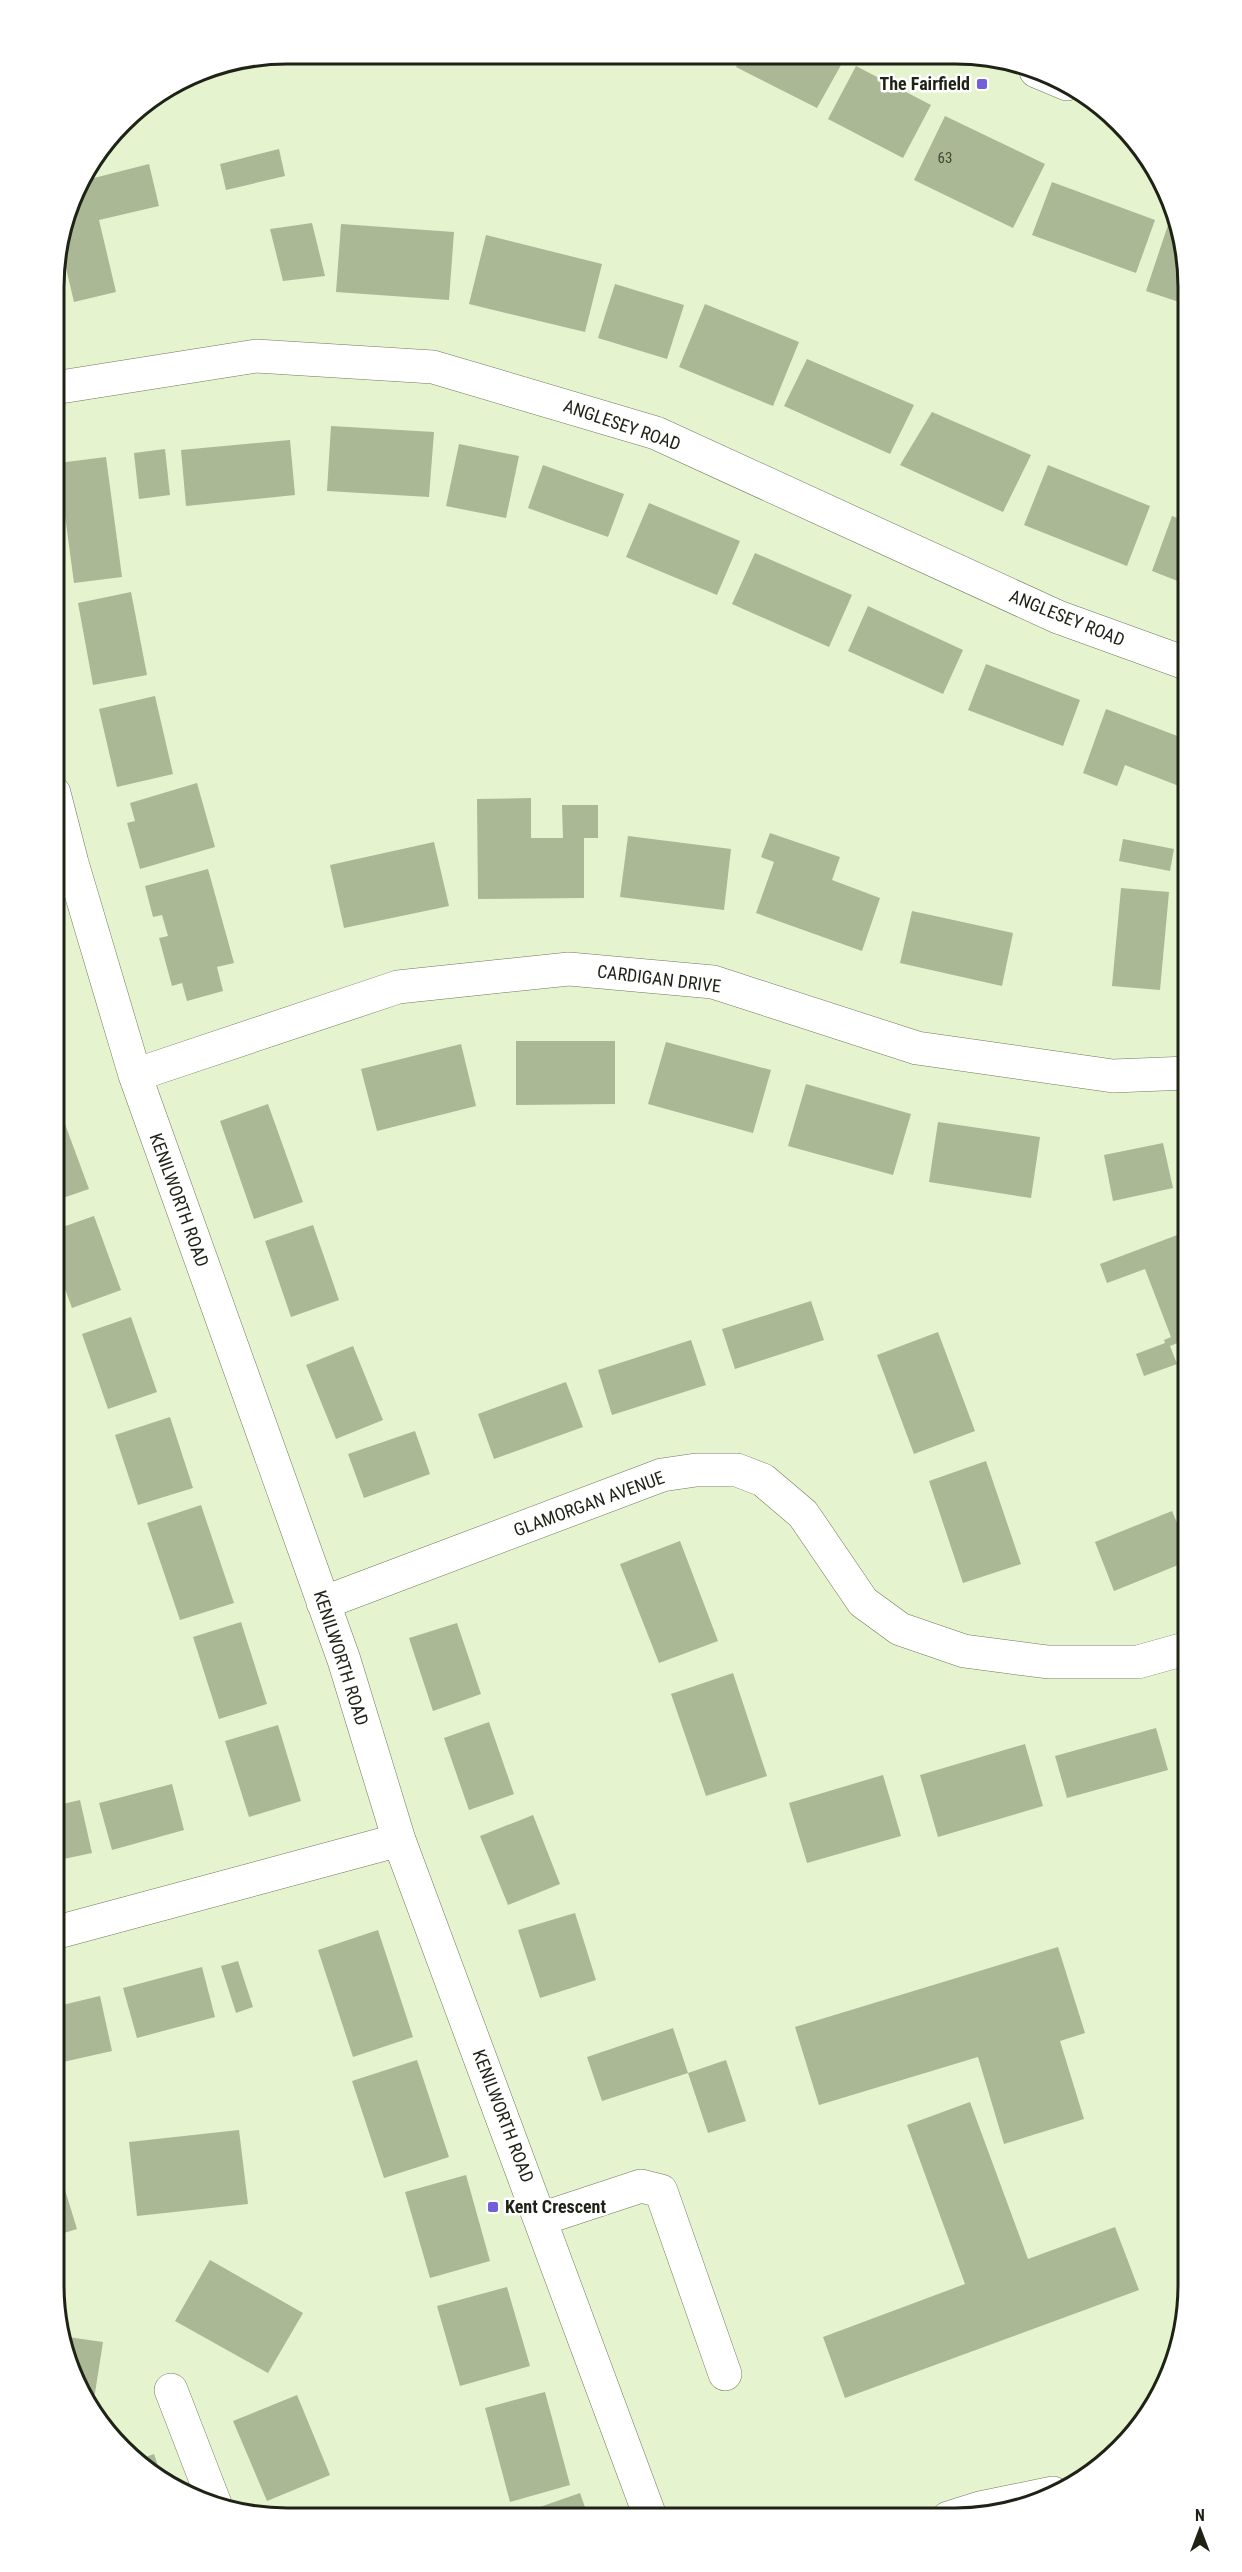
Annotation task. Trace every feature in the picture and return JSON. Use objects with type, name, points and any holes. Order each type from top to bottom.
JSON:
[{"type":"street","name":"ANGLESEY ROAD","points":[[64,386],[256,356],[433,367],[656,433],[1059,617],[1178,660]]},
{"type":"street","name":"KENILWORTH ROAD","points":[[64,831],[135,1075],[344,1660],[399,1840],[647,2508]]},
{"type":"street","name":"CARDIGAN DRIVE","points":[[135,1075],[398,987],[569,969],[713,982],[917,1048],[1113,1076],[1178,1073]]},
{"type":"street","name":"GLAMORGAN AVENUE","points":[[323,1603],[662,1475],[696,1470],[737,1470],[763,1480],[803,1514],[863,1602],[900,1629],[964,1651],[1048,1662],[1138,1662],[1178,1651]]},
{"type":"street","points":[[64,1930],[399,1840]]},
{"type":"street","points":[[541,2219],[641,2187],[661,2191],[725,2374]]},
{"type":"street","points":[[171,2390],[211,2494]]},
{"type":"building","points":[[738,64],[841,65],[817,108],[736,67]]},
{"type":"building","points":[[856,66],[931,105],[903,158],[828,119]]},
{"type":"building","points":[[945,116],[1045,164],[1013,228],[914,180]]},
{"type":"building","points":[[279,149],[285,176],[226,190],[220,164]]},
{"type":"building","points":[[149,164],[159,206],[99,220],[116,292],[74,302],[65,266],[66,258],[76,216],[93,178]]},
{"type":"building","points":[[1052,182],[1155,220],[1136,273],[1032,235]]},
{"type":"building","points":[[312,223],[325,276],[283,281],[270,229]]},
{"type":"building","points":[[341,224],[454,232],[449,300],[336,292]]},
{"type":"building","points":[[1169,225],[1176,258],[1178,302],[1146,291]]},
{"type":"building","points":[[486,235],[602,264],[585,332],[469,304]]},
{"type":"building","points":[[615,284],[684,305],[667,359],[598,338]]},
{"type":"building","points":[[705,304],[799,342],[773,406],[679,367]]},
{"type":"building","points":[[807,359],[914,405],[890,454],[784,406]]},
{"type":"building","points":[[932,412],[1031,455],[1003,512],[900,465]]},
{"type":"building","points":[[331,426],[434,432],[429,497],[327,491]]},
{"type":"building","points":[[290,440],[295,495],[186,506],[181,450]]},
{"type":"building","points":[[459,444],[519,456],[506,518],[446,506]]},
{"type":"building","points":[[165,449],[170,495],[139,499],[134,453]]},
{"type":"building","points":[[106,457],[122,577],[74,583],[64,508],[64,462]]},
{"type":"building","points":[[543,465],[624,494],[608,537],[528,508]]},
{"type":"building","points":[[1048,465],[1150,506],[1127,566],[1024,525]]},
{"type":"building","points":[[649,503],[740,541],[717,595],[626,557]]},
{"type":"building","points":[[1172,516],[1178,518],[1178,581],[1152,571]]},
{"type":"building","points":[[755,553],[852,595],[829,647],[732,604]]},
{"type":"building","points":[[131,592],[147,675],[93,685],[78,603]]},
{"type":"building","points":[[868,606],[963,650],[943,694],[848,651]]},
{"type":"building","points":[[986,664],[1080,700],[1063,746],[968,710]]},
{"type":"building","points":[[155,696],[173,774],[117,787],[99,709]]},
{"type":"building","points":[[1106,709],[1178,736],[1178,786],[1125,765],[1117,786],[1083,773]]},
{"type":"building","points":[[197,783],[215,847],[140,869],[127,823],[135,821],[130,803]]},
{"type":"building","points":[[531,798],[531,838],[563,838],[562,805],[598,805],[598,838],[584,838],[584,898],[478,899],[477,799]]},
{"type":"building","points":[[770,833],[840,857],[832,880],[880,898],[862,951],[756,913],[774,862],[761,857]]},
{"type":"building","points":[[628,836],[731,849],[724,910],[620,897]]},
{"type":"building","points":[[1123,839],[1174,849],[1170,871],[1119,861]]},
{"type":"building","points":[[434,842],[449,906],[344,928],[330,865]]},
{"type":"building","points":[[208,869],[234,963],[217,967],[223,991],[187,1001],[182,983],[172,986],[159,938],[168,936],[162,915],[153,917],[145,886]]},
{"type":"building","points":[[1121,888],[1169,892],[1160,990],[1112,986]]},
{"type":"building","points":[[912,911],[1013,933],[1002,986],[900,963]]},
{"type":"building","points":[[516,1041],[615,1041],[615,1104],[516,1105]]},
{"type":"building","points":[[666,1042],[771,1070],[753,1133],[648,1104]]},
{"type":"building","points":[[461,1044],[476,1106],[377,1131],[361,1069]]},
{"type":"building","points":[[806,1084],[911,1114],[893,1175],[788,1146]]},
{"type":"building","points":[[268,1104],[303,1202],[254,1219],[220,1121]]},
{"type":"building","points":[[64,1121],[89,1189],[64,1198]]},
{"type":"building","points":[[938,1122],[1040,1137],[1031,1198],[929,1182]]},
{"type":"building","points":[[1163,1143],[1173,1188],[1113,1201],[1104,1155]]},
{"type":"building","points":[[94,1216],[121,1290],[72,1308],[64,1286],[64,1226]]},
{"type":"building","points":[[313,1225],[339,1300],[291,1317],[265,1241]]},
{"type":"building","points":[[1178,1235],[1178,1343],[1170,1346],[1177,1364],[1144,1376],[1136,1354],[1165,1343],[1164,1340],[1171,1337],[1145,1269],[1107,1283],[1100,1264]]},
{"type":"building","points":[[811,1301],[824,1340],[735,1369],[722,1329]]},
{"type":"building","points":[[131,1317],[157,1392],[108,1409],[82,1334]]},
{"type":"building","points":[[938,1332],[975,1431],[914,1454],[877,1355]]},
{"type":"building","points":[[691,1340],[706,1385],[612,1415],[598,1370]]},
{"type":"building","points":[[353,1346],[383,1420],[336,1439],[306,1365]]},
{"type":"building","points":[[566,1382],[583,1427],[494,1459],[478,1414]]},
{"type":"building","points":[[170,1417],[193,1488],[138,1505],[115,1435]]},
{"type":"building","points":[[415,1431],[430,1474],[364,1498],[348,1454]]},
{"type":"building","points":[[986,1461],[1021,1564],[963,1583],[929,1481]]},
{"type":"building","points":[[201,1505],[234,1603],[180,1620],[147,1523]]},
{"type":"building","points":[[1172,1511],[1178,1525],[1178,1565],[1114,1591],[1095,1542]]},
{"type":"building","points":[[680,1541],[718,1641],[659,1663],[620,1564]]},
{"type":"building","points":[[241,1622],[267,1704],[219,1719],[193,1637]]},
{"type":"building","points":[[457,1623],[481,1694],[433,1711],[409,1638]]},
{"type":"building","points":[[733,1673],[767,1776],[706,1796],[671,1694]]},
{"type":"building","points":[[489,1722],[514,1794],[469,1810],[444,1738]]},
{"type":"building","points":[[278,1725],[301,1801],[249,1817],[225,1741]]},
{"type":"building","points":[[1156,1728],[1168,1770],[1067,1798],[1055,1756]]},
{"type":"building","points":[[1025,1744],[1043,1806],[938,1837],[920,1775]]},
{"type":"building","points":[[883,1775],[901,1836],[807,1863],[789,1803]]},
{"type":"building","points":[[172,1784],[184,1830],[112,1850],[99,1803]]},
{"type":"building","points":[[80,1800],[92,1853],[64,1859],[64,1804]]},
{"type":"building","points":[[533,1815],[560,1884],[508,1905],[480,1836]]},
{"type":"building","points":[[575,1913],[596,1980],[540,1998],[518,1930]]},
{"type":"building","points":[[378,1930],[413,2037],[353,2057],[318,1950]]},
{"type":"building","points":[[1058,1947],[1085,2033],[1060,2041],[1084,2119],[1004,2144],[978,2057],[819,2105],[795,2027]]},
{"type":"building","points":[[238,1961],[253,2007],[236,2013],[221,1966]]},
{"type":"building","points":[[202,1967],[215,2017],[137,2038],[123,1988]]},
{"type":"building","points":[[100,1996],[112,2051],[64,2062],[64,2005]]},
{"type":"building","points":[[673,2028],[688,2073],[602,2101],[587,2057]]},
{"type":"building","points":[[417,2060],[449,2157],[384,2178],[352,2081]]},
{"type":"building","points":[[726,2060],[746,2121],[708,2133],[688,2073]]},
{"type":"building","points":[[970,2102],[1028,2259],[1115,2227],[1139,2290],[845,2398],[823,2337],[965,2284],[907,2125]]},
{"type":"building","points":[[239,2130],[248,2204],[137,2216],[129,2142]]},
{"type":"building","points":[[466,2175],[490,2261],[430,2278],[405,2192]]},
{"type":"building","points":[[64,2187],[77,2229],[64,2233]]},
{"type":"building","points":[[210,2260],[303,2313],[268,2373],[175,2321]]},
{"type":"building","points":[[507,2287],[530,2366],[460,2386],[437,2306]]},
{"type":"building","points":[[71,2337],[103,2342],[94,2397],[81,2370]]},
{"type":"building","points":[[545,2392],[570,2485],[510,2502],[485,2408]]},
{"type":"building","points":[[297,2395],[330,2475],[267,2501],[233,2421]]},
{"type":"building","points":[[154,2454],[158,2467],[152,2462],[146,2457]]},
{"type":"building","points":[[580,2493],[585,2508],[537,2508]]},
{"type":"place","name":"The Fairfield","points":[[982,84]]},
{"type":"place","name":"Kent Crescent","points":[[493,2207]]}]
